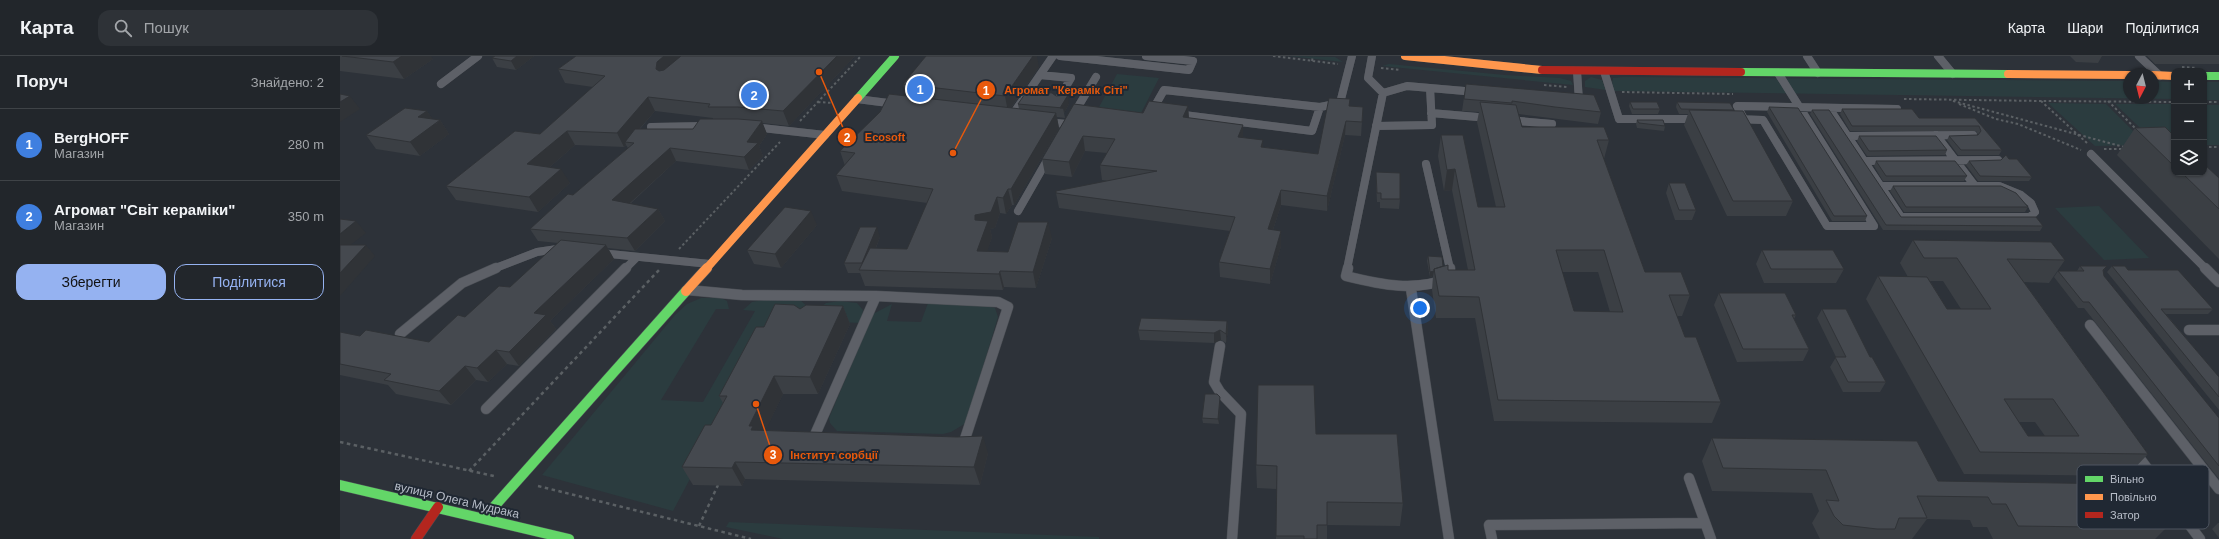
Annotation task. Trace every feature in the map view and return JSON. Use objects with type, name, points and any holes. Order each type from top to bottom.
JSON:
[{"type":"main road","points":[[484,518],[895,56]]},
{"type":"main road","points":[[1405,56],[1529,69],[1577,71],[2123,75]]},
{"type":"main road","points":[[2159,76],[2171,76]]},
{"type":"main road","points":[[2207,76],[2219,76]]},
{"type":"main road","name":"вулиця Олега Мудрака","points":[[340,486],[484,518],[568,539]]},
{"type":"main road","points":[[416,539],[438,508]]},
{"type":"lane","points":[[440,84],[478,56]]},
{"type":"lane","points":[[1011,117],[1053,56]]},
{"type":"lane","points":[[1060,56],[1190,70],[1193,61],[1146,56]]},
{"type":"lane","points":[[1320,107],[1312,131],[1152,111],[1164,90],[1320,107],[1340,103],[1352,56]]},
{"type":"lane","points":[[1372,56],[1368,78],[1383,93]]},
{"type":"lane","points":[[1807,56],[1818,73]]},
{"type":"lane","points":[[1938,56],[1953,74]]},
{"type":"lane","points":[[2139,56],[2150,68]]},
{"type":"lane","points":[[1563,100],[1579,101],[1577,71]]},
{"type":"lane","points":[[1604,71],[1619,119],[1705,119]]},
{"type":"lane","points":[[1728,119],[1763,120],[1828,226],[1874,226],[1778,73]]},
{"type":"lane","points":[[1040,75],[1071,78],[1058,100]]},
{"type":"lane","points":[[1060,138],[1096,77]]},
{"type":"lane","points":[[1383,93],[1407,86],[1485,93]]},
{"type":"lane","points":[[1376,126],[1432,125],[1430,88]]},
{"type":"lane","points":[[1383,93],[1346,276],[1386,286],[1411,289],[1450,278],[1451,272],[1426,164]]},
{"type":"lane","points":[[858,99],[904,104]]},
{"type":"lane","points":[[1744,119],[1737,106],[1897,109]]},
{"type":"lane","points":[[1829,108],[1847,136],[1901,216],[2030,217],[2035,212],[2031,203],[2021,195],[1999,186],[1881,186]]},
{"type":"lane","points":[[1431,113],[1552,124]]},
{"type":"lane","points":[[1039,121],[1067,124]]},
{"type":"lane","points":[[651,127],[714,126]]},
{"type":"lane","points":[[744,126],[825,135]]},
{"type":"lane","points":[[1936,135],[1975,186]]},
{"type":"lane","points":[[1847,136],[1973,135]]},
{"type":"lane","points":[[1018,211],[1052,151]]},
{"type":"lane","points":[[2091,154],[2219,282]]},
{"type":"lane","points":[[1864,160],[1998,160]]},
{"type":"lane","points":[[400,334],[462,283],[482,273],[537,252],[561,248],[576,250]]},
{"type":"lane","points":[[591,252],[710,264]]},
{"type":"lane","points":[[486,409],[637,257]]},
{"type":"lane","points":[[1411,289],[1449,539]]},
{"type":"lane","points":[[688,290],[742,295],[876,296],[998,302],[1008,306],[963,448],[955,447]]},
{"type":"lane","points":[[814,308],[820,296]]},
{"type":"lane","points":[[830,438],[814,437],[876,296]]},
{"type":"lane","points":[[2090,325],[2200,465]]},
{"type":"lane","points":[[2189,330],[2219,330]]},
{"type":"lane","points":[[1220,346],[1214,382],[1220,392],[1241,414],[1232,539]]},
{"type":"lane","points":[[2128,442],[2145,465]]},
{"type":"lane","points":[[2209,476],[2219,489]]},
{"type":"lane","points":[[1689,478],[1711,539]]},
{"type":"lane","points":[[1492,539],[1489,525],[1705,523]]},
{"type":"lane","points":[[2193,529],[2200,539]]},
{"type":"path","points":[[1272,56],[1350,65]]},
{"type":"path","points":[[1312,61],[1313,56]]},
{"type":"path","points":[[1370,67],[1400,70]]},
{"type":"path","points":[[1539,84],[1578,88]]},
{"type":"path","points":[[1611,92],[1738,94]]},
{"type":"path","points":[[1903,99],[2171,102]]},
{"type":"path","points":[[1949,100],[2076,133],[2130,149],[2101,149]]},
{"type":"path","points":[[1949,100],[1996,119],[2018,124],[2091,154]]},
{"type":"path","points":[[2041,101],[2088,144]]},
{"type":"path","points":[[2108,101],[2140,133]]},
{"type":"path","points":[[2207,102],[2219,102]]},
{"type":"path","points":[[2207,148],[2219,147]]},
{"type":"path","points":[[340,442],[518,481],[751,539]]},
{"type":"path","points":[[699,526],[718,485]]},
{"type":"shaded area","points":[[1288,56],[1335,57],[1343,62]]},
{"type":"shaded area","points":[[1389,64],[1505,75],[1560,78],[1571,81],[1573,85],[1382,66]]},
{"type":"shaded area","points":[[1117,74],[1159,78],[1136,123],[1093,118]]},
{"type":"shaded area","points":[[1591,77],[1602,80],[1606,90],[1585,87],[1585,81]]},
{"type":"shaded area","points":[[1613,78],[2123,81],[2123,98],[1614,91],[1612,83]]},
{"type":"shaded area","points":[[2159,81],[2171,82],[2171,99],[2159,99]]},
{"type":"shaded area","points":[[2207,82],[2219,82],[2219,100],[2207,100]]},
{"type":"shaded area","points":[[2048,103],[2106,104],[2147,145],[2095,146]]},
{"type":"shaded area","points":[[2115,104],[2171,104],[2171,145],[2158,145]]},
{"type":"shaded area","points":[[2207,105],[2219,105],[2219,145],[2207,145]]},
{"type":"shaded area","points":[[2099,206],[2149,258],[2104,260],[2055,208]]},
{"type":"shaded area","points":[[701,298],[721,298],[727,301],[729,309],[716,309],[661,400],[703,402],[755,311],[743,310],[752,302],[768,299],[800,300],[809,308],[761,345],[673,511],[542,475],[675,315],[687,304]]},
{"type":"shaded area","points":[[840,301],[857,303],[863,310],[861,323],[838,322],[817,310],[826,303]]},
{"type":"shaded area","points":[[928,303],[983,305],[995,308],[998,317],[966,423],[951,432],[943,434],[837,431],[830,423],[829,418],[873,314],[892,304],[887,321],[921,322]]},
{"type":"shaded area","points":[[729,522],[1099,537],[1099,539],[783,539],[726,527]]},
{"type":"building","points":[[342,56],[402,56],[393,62]]},
{"type":"building","points":[[495,56],[517,56],[511,61],[492,58]]},
{"type":"building","points":[[576,56],[664,56],[657,62],[656,69],[659,71],[664,70],[681,56],[837,56],[783,111],[738,107],[708,107],[710,104],[648,97],[617,133],[567,131],[527,164],[561,169],[529,197],[446,186],[515,131],[540,134],[605,76],[558,69]]},
{"type":"building","points":[[926,56],[1033,56],[1005,96],[903,84]]},
{"type":"building","points":[[1466,84],[1594,95],[1601,112],[1512,101],[1512,103],[1464,99]]},
{"type":"building","points":[[1027,91],[1052,93],[1056,96],[1068,95],[1060,108],[1018,104]]},
{"type":"building","points":[[340,94],[350,96],[340,102]]},
{"type":"building","points":[[889,94],[1056,113],[1011,189],[1008,189],[1003,198],[997,197],[991,212],[975,215],[975,220],[988,221],[977,251],[1008,252],[1018,222],[1048,222],[1033,272],[1000,271],[999,274],[859,270],[870,248],[907,249],[933,189],[836,175],[855,153],[840,151],[880,112]]},
{"type":"building","points":[[1329,98],[1350,99],[1349,106],[1363,107],[1362,122],[1346,121],[1327,196],[1281,190],[1268,229],[1281,231],[1270,269],[1219,262],[1235,217],[1056,193],[1056,191],[1157,171],[1100,165],[1115,139],[1083,136],[1069,162],[1042,159],[1074,104],[1143,113],[1149,101],[1188,106],[1183,117],[1243,125],[1238,137],[1263,140],[1261,147],[1318,154]]},
{"type":"building","points":[[1480,102],[1516,105],[1522,127],[1604,127],[1609,140],[1597,140],[1645,272],[1681,272],[1690,295],[1669,295],[1685,337],[1696,337],[1721,402],[1498,400],[1479,297],[1439,296],[1434,269],[1448,265],[1448,270],[1475,270],[1455,169],[1447,170],[1441,135],[1463,135],[1478,207],[1505,207]],"holes":[[[1556,250],[1604,250],[1623,312],[1574,311]]]},
{"type":"building","points":[[1630,102],[1657,102],[1660,109],[1633,109]]},
{"type":"building","points":[[1677,102],[1730,103],[1734,110],[1681,109]]},
{"type":"building","points":[[1769,107],[1798,108],[1867,216],[1834,216]]},
{"type":"building","points":[[405,108],[427,111],[418,117],[440,120],[410,142],[366,135]]},
{"type":"building","points":[[1842,109],[1912,109],[1919,118],[1975,118],[2002,150],[1961,150],[1949,136],[1978,135],[1981,131],[1979,126],[1852,126]]},
{"type":"building","points":[[1689,110],[1743,111],[1793,201],[1733,201]]},
{"type":"building","points":[[1812,110],[1829,110],[1901,217],[2036,217],[2043,226],[1886,225]]},
{"type":"building","points":[[700,119],[738,119],[762,121],[747,142],[758,143],[744,157],[670,148],[612,200],[658,209],[627,238],[530,229],[568,194],[573,195],[634,143],[625,142],[635,129],[693,129]]},
{"type":"building","points":[[1637,120],[1663,120],[1665,126],[1639,123]]},
{"type":"building","points":[[2165,127],[2171,133],[2171,163],[2135,128]]},
{"type":"building","points":[[1859,136],[1936,136],[1947,150],[1869,151]]},
{"type":"building","points":[[2006,155],[2009,159],[2017,159],[2032,177],[1980,176],[1969,161],[2001,160]]},
{"type":"building","points":[[1876,161],[1955,161],[1967,176],[1886,176]]},
{"type":"building","points":[[2207,167],[2219,178],[2219,209],[2185,176],[2207,176]]},
{"type":"building","points":[[1376,172],[1400,173],[1400,199],[1381,199],[1381,193],[1377,193]]},
{"type":"building","points":[[1669,183],[1685,183],[1696,210],[1679,210]]},
{"type":"building","points":[[1893,186],[2001,186],[2016,193],[2028,207],[1906,207]]},
{"type":"building","points":[[785,207],[811,211],[775,254],[747,250]]},
{"type":"building","points":[[340,219],[356,221],[340,234]]},
{"type":"building","points":[[860,227],[877,227],[862,263],[844,263]]},
{"type":"building","points":[[561,240],[606,245],[534,313],[546,315],[509,352],[496,350],[477,368],[465,366],[439,391],[384,380],[391,374],[340,364],[340,332],[360,336],[366,330],[429,342],[458,315],[465,317],[499,286],[510,287]]},
{"type":"building","points":[[1913,240],[2051,242],[2065,260],[2007,259],[2148,454],[1980,452],[1878,276],[1927,277],[1947,309],[1991,309],[1957,258],[1924,258]],"holes":[[[2004,399],[2053,399],[2079,436],[2028,436]]]},
{"type":"building","points":[[340,245],[366,245],[340,273]]},
{"type":"building","points":[[1762,250],[1833,250],[1844,269],[1771,269]]},
{"type":"building","points":[[1428,256],[1442,257],[1443,266],[1430,272]]},
{"type":"building","points":[[2080,266],[2107,266],[2103,270],[2104,276],[2219,418],[2219,466],[2089,302],[2083,302],[2058,271],[2084,271]]},
{"type":"building","points":[[2112,266],[2125,266],[2128,270],[2178,270],[2213,309],[2161,309],[2219,377],[2219,397]]},
{"type":"building","points":[[1719,293],[1785,293],[1796,315],[1792,315],[1809,349],[1743,349]]},
{"type":"building","points":[[775,304],[794,305],[800,309],[806,305],[843,306],[810,377],[774,376],[749,426],[753,426],[751,430],[957,437],[983,436],[974,467],[735,462],[732,468],[682,467],[705,425],[711,425],[727,396],[719,396],[756,327],[764,327]]},
{"type":"building","points":[[1822,309],[1846,309],[1870,357],[1872,357],[1886,382],[1848,382],[1835,357],[1846,357]]},
{"type":"building","points":[[1141,318],[1227,321],[1226,334],[1220,330],[1214,333],[1138,330]]},
{"type":"building","points":[[1258,385],[1314,385],[1316,434],[1397,434],[1403,503],[1327,502],[1327,525],[1317,525],[1317,539],[1304,539],[1304,536],[1276,536],[1277,466],[1256,465]]},
{"type":"building","points":[[1205,394],[1217,394],[1220,397],[1218,419],[1202,418]]},
{"type":"building","points":[[1712,438],[1917,441],[1938,481],[2077,483],[2077,527],[2018,526],[2006,504],[1992,504],[1988,497],[1917,496],[1927,518],[1899,518],[1895,529],[1877,529],[1843,525],[1834,516],[1826,500],[1839,501],[1826,470],[1723,468]]},
{"type":"traffic: fast","points":[[858,98],[895,56]]},
{"type":"traffic: fast","points":[[1741,72],[2008,74]]},
{"type":"traffic: fast","points":[[2207,76],[2219,76]]},
{"type":"traffic: fast","points":[[484,518],[686,291]]},
{"type":"traffic: fast","points":[[340,485],[569,539]]},
{"type":"traffic: slow","points":[[1405,56],[1542,70]]},
{"type":"traffic: slow","points":[[2008,74],[2123,75]]},
{"type":"traffic: slow","points":[[2159,75],[2171,76]]},
{"type":"traffic: slow","points":[[686,291],[858,98]]},
{"type":"traffic: jam","points":[[1542,70],[1741,72]]},
{"type":"traffic: jam","points":[[416,539],[438,507]]},
{"type":"place","name":"Ecosoft","points":[[819,72]]},
{"type":"place","name":"BergHOFF","points":[[920,89]]},
{"type":"place","name":"Агромат \"Світ кераміки\"","points":[[754,95]]},
{"type":"place","name":"Агромат \"Керамік Сіті\"","points":[[953,153]]},
{"type":"place","name":"Інститут сорбції","points":[[756,404]]}]
